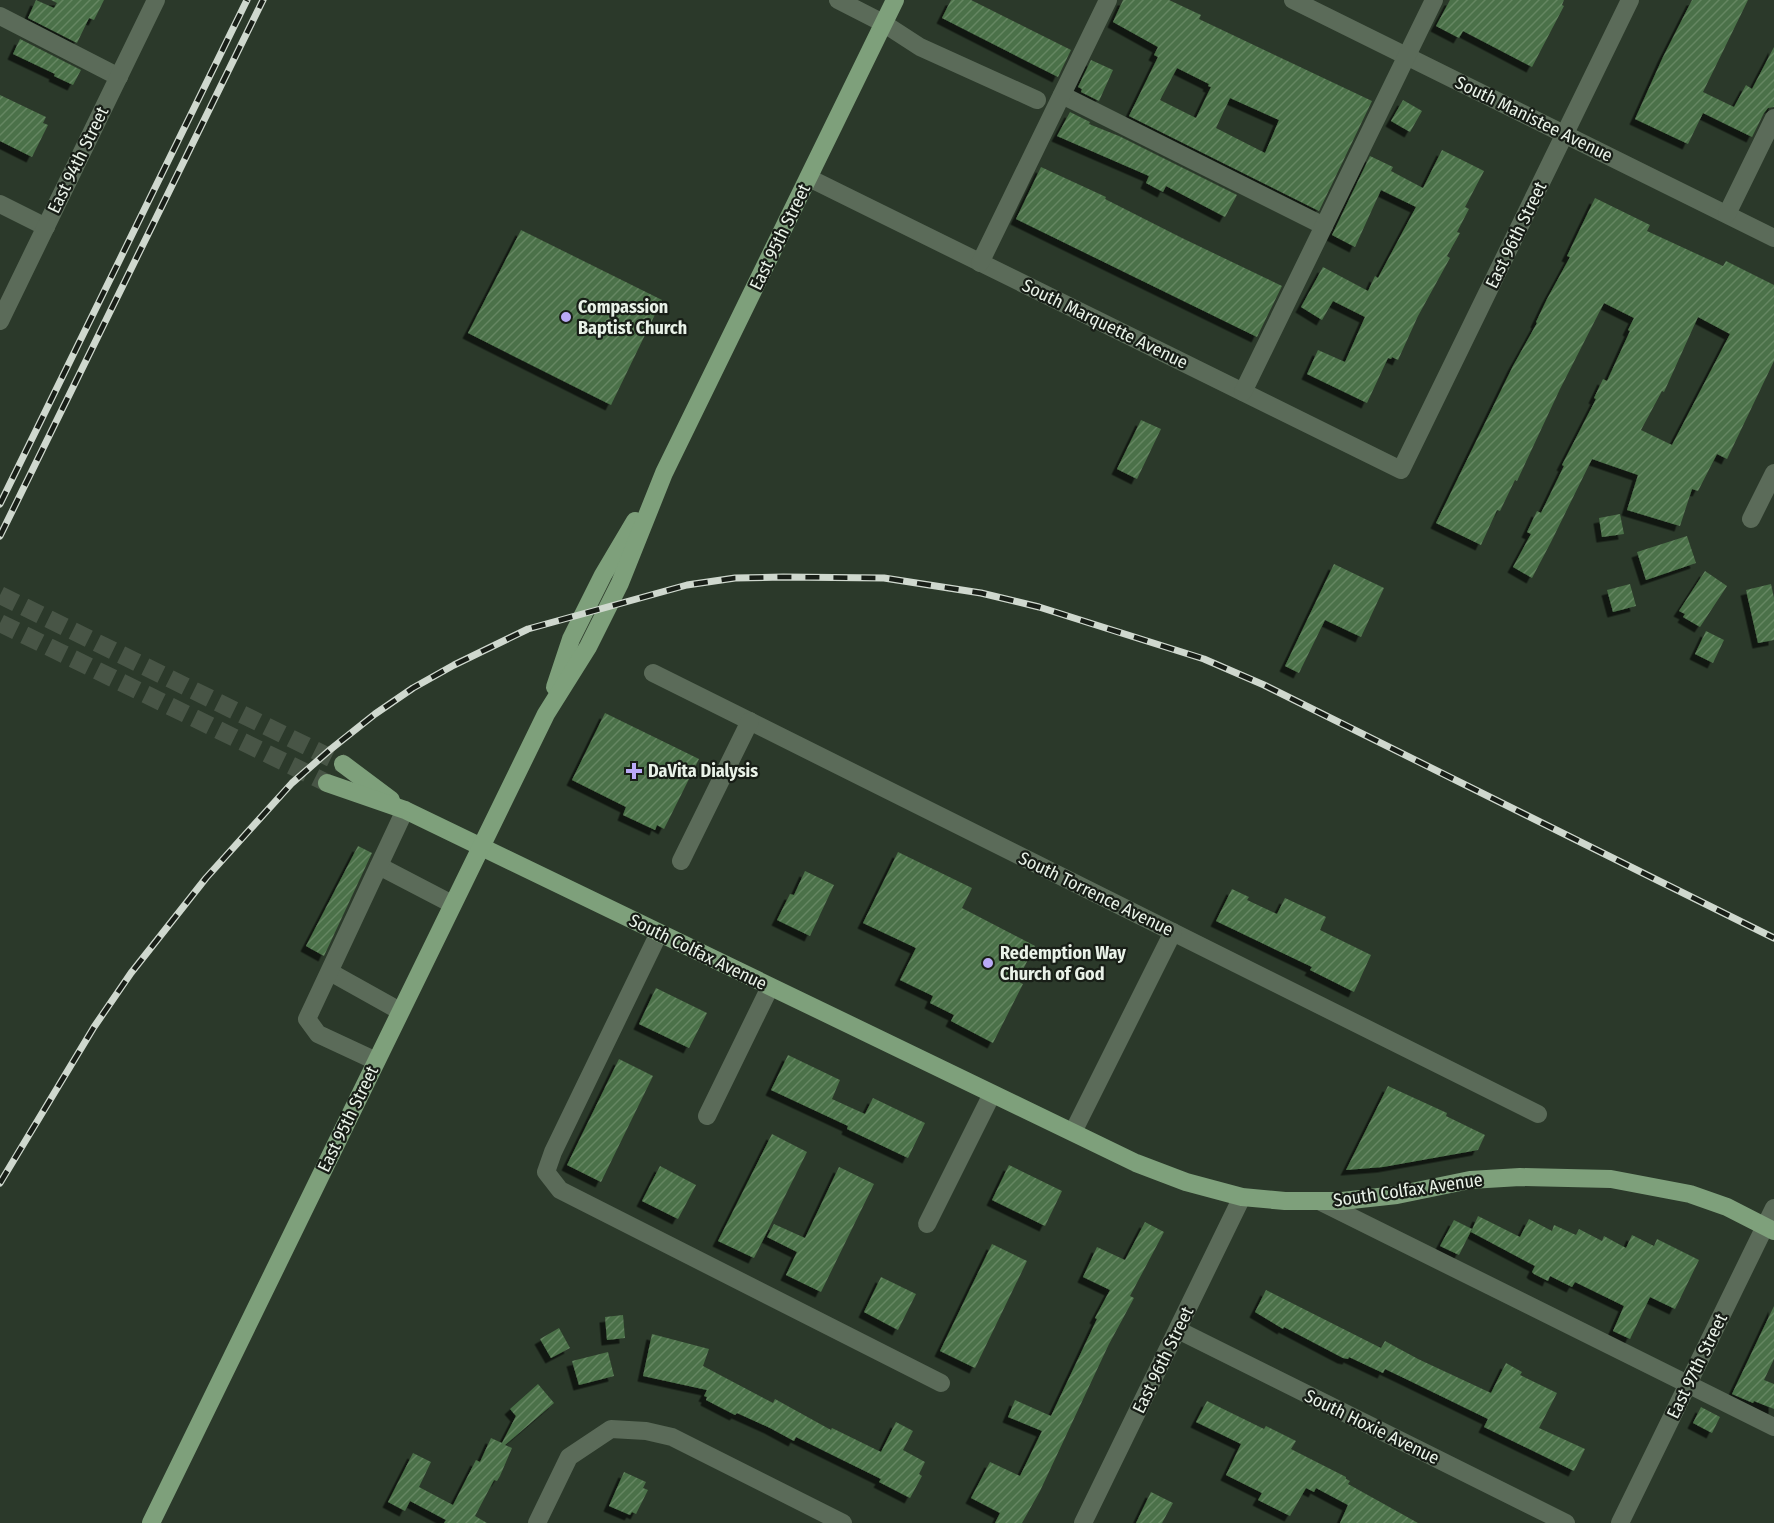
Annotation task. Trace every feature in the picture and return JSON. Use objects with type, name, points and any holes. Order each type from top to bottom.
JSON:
[{"type":"main road","name":"East 95th Street","points":[[151,1523],[546,714],[571,639],[603,575],[664,473],[895,0]]},
{"type":"main road","name":"South Colfax Avenue","points":[[343,764],[405,810]]},
{"type":"main road","name":"South Colfax Avenue","points":[[327,783],[405,810],[1136,1163],[1186,1182],[1242,1197],[1284,1201],[1342,1201],[1397,1195],[1470,1180],[1520,1177],[1601,1179],[1690,1194],[1727,1207],[1769,1229]]},
{"type":"street","name":"East 94th Street","points":[[0,321],[156,0]]},
{"type":"street","points":[[838,0],[884,23],[920,47],[1037,100]]},
{"type":"street","points":[[980,263],[1108,0]]},
{"type":"street","name":"South Manistee Avenue","points":[[1293,0],[1774,237]]},
{"type":"street","points":[[1243,392],[1434,0]]},
{"type":"street","name":"East 96th Street","points":[[1401,470],[1630,0]]},
{"type":"street","points":[[0,16],[119,76]]},
{"type":"street","points":[[1062,95],[1324,226]]},
{"type":"street","points":[[1727,214],[1774,118]]},
{"type":"street","name":"South Marquette Avenue","points":[[809,178],[1401,470]]},
{"type":"street","points":[[0,204],[46,227]]},
{"type":"street","points":[[1751,519],[1774,473]]},
{"type":"street","name":"South Torrence Avenue","points":[[653,673],[1538,1114]]},
{"type":"street","points":[[681,861],[750,721]]},
{"type":"street","points":[[376,1061],[318,1034],[308,1019],[405,810]]},
{"type":"street","points":[[379,866],[452,904]]},
{"type":"street","points":[[1073,1132],[1173,932]]},
{"type":"street","points":[[659,933],[553,1152],[546,1172],[560,1190],[941,1383]]},
{"type":"street","points":[[330,972],[400,1011]]},
{"type":"street","points":[[707,1116],[770,987]]},
{"type":"street","points":[[927,1224],[992,1094]]},
{"type":"street","name":"East 96th Street","points":[[1083,1523],[1242,1197]]},
{"type":"street","points":[[1319,1201],[1774,1426]]},
{"type":"street","name":"East 97th Street","points":[[1620,1523],[1688,1384],[1769,1229],[1774,1208]]},
{"type":"street","name":"South Hoxie Avenue","points":[[1178,1330],[1566,1523]]},
{"type":"street","points":[[537,1523],[569,1457],[611,1429],[646,1431],[672,1437],[843,1523]]},
{"type":"building","points":[[36,0],[54,8],[57,3],[51,0],[104,0],[94,20],[89,18],[77,43],[28,18]]},
{"type":"building","points":[[951,0],[971,0],[1071,50],[1058,77],[942,18]]},
{"type":"building","points":[[1123,0],[1169,0],[1201,15],[1199,19],[1372,101],[1319,211],[1129,116],[1158,57],[1154,55],[1158,47],[1113,22]],"holes":[[[1177,68],[1211,87],[1196,118],[1160,100]],[[1230,98],[1279,120],[1265,153],[1216,128]]]},
{"type":"building","points":[[1450,0],[1564,0],[1562,5],[1564,6],[1532,67],[1463,31],[1459,38],[1436,26]]},
{"type":"building","points":[[1692,0],[1748,0],[1703,92],[1734,107],[1746,85],[1752,89],[1774,47],[1774,107],[1768,108],[1764,113],[1752,137],[1703,113],[1688,144],[1635,119]]},
{"type":"building","points":[[20,39],[81,70],[73,85],[13,54]]},
{"type":"building","points":[[1091,60],[1113,70],[1099,101],[1081,92],[1082,89],[1078,87]]},
{"type":"building","points":[[0,95],[46,117],[43,123],[48,125],[32,157],[0,141]]},
{"type":"building","points":[[1403,100],[1422,111],[1410,132],[1391,121]]},
{"type":"building","points":[[1070,112],[1090,122],[1089,124],[1119,136],[1237,195],[1225,217],[1166,186],[1163,192],[1146,183],[1149,176],[1057,136]]},
{"type":"building","points":[[1442,150],[1484,171],[1465,207],[1469,209],[1457,232],[1460,233],[1447,256],[1450,258],[1418,316],[1398,360],[1388,358],[1367,403],[1307,374],[1318,350],[1345,362],[1365,317],[1333,301],[1322,320],[1301,307],[1323,267],[1368,291],[1375,276],[1378,278],[1416,207],[1381,190],[1355,247],[1332,235],[1370,156],[1393,167],[1391,171],[1423,188]]},
{"type":"building","points":[[1041,167],[1106,197],[1105,199],[1182,238],[1282,286],[1257,337],[1016,219]]},
{"type":"building","points":[[1595,198],[1650,225],[1647,231],[1723,266],[1726,261],[1774,285],[1774,361],[1727,459],[1717,454],[1698,491],[1692,489],[1680,526],[1627,510],[1638,475],[1592,459],[1532,578],[1513,567],[1531,534],[1527,532],[1537,511],[1541,513],[1564,466],[1562,465],[1596,399],[1594,398],[1603,379],[1607,381],[1634,318],[1604,303],[1517,481],[1515,480],[1500,511],[1497,510],[1481,545],[1436,523],[1513,366],[1570,257],[1567,256]],"holes":[[[1698,317],[1730,334],[1672,445],[1641,430],[1662,391],[1664,392]]]},
{"type":"building","name":"Compassion Baptist Church","points":[[521,230],[662,300],[611,405],[468,333]]},
{"type":"building","points":[[1141,420],[1161,429],[1137,479],[1117,469]]},
{"type":"building","points":[[1620,514],[1624,534],[1602,537],[1599,518]]},
{"type":"building","points":[[1687,536],[1696,563],[1646,580],[1637,552]]},
{"type":"building","points":[[1334,564],[1384,588],[1361,637],[1325,620],[1299,673],[1285,666]]},
{"type":"building","points":[[1705,571],[1727,586],[1700,627],[1683,617],[1685,614],[1679,611]]},
{"type":"building","points":[[1630,584],[1636,606],[1613,612],[1607,590]]},
{"type":"building","points":[[1771,584],[1774,598],[1774,640],[1758,643],[1746,590]]},
{"type":"building","points":[[1706,631],[1724,640],[1713,663],[1695,654]]},
{"type":"building","name":"DaVita Dialysis","points":[[605,713],[699,759],[664,829],[657,825],[655,830],[623,815],[626,807],[572,780]]},
{"type":"building","points":[[358,846],[372,853],[324,956],[306,946]]},
{"type":"building","points":[[898,852],[972,888],[962,908],[1035,946],[1017,981],[1023,984],[993,1043],[951,1021],[954,1015],[930,1003],[933,996],[900,980],[916,948],[863,923]]},
{"type":"building","points":[[805,871],[834,885],[810,936],[777,920],[790,894],[794,895]]},
{"type":"building","points":[[1232,889],[1249,897],[1247,900],[1277,914],[1285,898],[1326,917],[1320,930],[1371,955],[1354,992],[1310,970],[1312,967],[1216,921]]},
{"type":"building","points":[[656,988],[707,1013],[689,1048],[639,1024]]},
{"type":"building","points":[[788,1055],[840,1080],[832,1099],[865,1114],[873,1098],[925,1123],[908,1158],[847,1129],[848,1126],[771,1090]]},
{"type":"building","points":[[619,1059],[653,1076],[601,1182],[567,1165]]},
{"type":"building","points":[[1388,1086],[1447,1113],[1446,1116],[1485,1135],[1478,1150],[1383,1167],[1346,1170]]},
{"type":"building","points":[[772,1134],[807,1152],[754,1258],[718,1241]]},
{"type":"building","points":[[1009,1165],[1062,1191],[1045,1226],[992,1200]]},
{"type":"building","points":[[660,1166],[696,1185],[678,1219],[642,1201]]},
{"type":"building","points":[[839,1167],[874,1184],[821,1292],[786,1275],[797,1252],[767,1237],[774,1224],[805,1238]]},
{"type":"building","points":[[1478,1216],[1520,1237],[1529,1219],[1552,1231],[1554,1225],[1576,1235],[1579,1229],[1602,1241],[1604,1236],[1626,1248],[1632,1235],[1654,1246],[1657,1239],[1699,1260],[1675,1309],[1650,1297],[1630,1339],[1613,1331],[1624,1306],[1575,1282],[1572,1287],[1550,1276],[1548,1281],[1534,1274],[1532,1272],[1535,1266],[1471,1232]]},
{"type":"building","points":[[1454,1220],[1472,1229],[1459,1255],[1440,1246]]},
{"type":"building","points":[[1145,1222],[1164,1232],[1130,1296],[1134,1298],[1109,1344],[1040,1491],[1022,1523],[995,1523],[1000,1513],[971,1498],[990,1462],[1020,1476],[1042,1431],[1008,1417],[1015,1400],[1051,1416],[1110,1290],[1083,1277],[1097,1247],[1125,1260]]},
{"type":"building","points":[[992,1244],[1027,1261],[975,1368],[940,1351]]},
{"type":"building","points":[[881,1277],[916,1294],[898,1330],[864,1312]]},
{"type":"building","points":[[1266,1290],[1381,1348],[1385,1341],[1491,1393],[1506,1363],[1522,1372],[1520,1375],[1557,1393],[1539,1428],[1585,1449],[1574,1471],[1484,1427],[1488,1419],[1385,1369],[1383,1373],[1349,1357],[1348,1359],[1343,1358],[1284,1327],[1283,1329],[1255,1312]]},
{"type":"building","points":[[1774,1306],[1774,1359],[1764,1380],[1774,1384],[1774,1409],[1732,1394]]},
{"type":"building","points":[[623,1315],[625,1338],[607,1340],[605,1317]]},
{"type":"building","points":[[559,1328],[570,1348],[551,1358],[540,1339]]},
{"type":"building","points":[[652,1334],[709,1349],[703,1366],[773,1403],[775,1399],[831,1430],[832,1428],[881,1452],[896,1422],[913,1431],[903,1450],[925,1462],[919,1474],[922,1476],[910,1498],[879,1482],[881,1479],[796,1437],[794,1441],[706,1400],[707,1397],[704,1396],[707,1390],[643,1376]]},
{"type":"building","points":[[608,1352],[614,1376],[579,1385],[572,1361]]},
{"type":"building","points":[[538,1384],[554,1403],[505,1445],[512,1448],[500,1476],[497,1481],[494,1480],[475,1516],[487,1523],[444,1523],[446,1520],[410,1501],[405,1511],[388,1502],[413,1453],[431,1462],[419,1487],[453,1505],[476,1460],[480,1462],[491,1438],[502,1443],[516,1416],[510,1409]]},
{"type":"building","points":[[1207,1401],[1264,1429],[1266,1426],[1296,1441],[1291,1449],[1346,1477],[1350,1481],[1348,1484],[1418,1523],[1340,1523],[1348,1505],[1316,1488],[1314,1492],[1306,1488],[1290,1516],[1258,1500],[1262,1493],[1226,1475],[1241,1444],[1196,1422]]},
{"type":"building","points":[[1701,1407],[1720,1417],[1712,1433],[1693,1423]]},
{"type":"building","points":[[624,1472],[646,1482],[643,1488],[648,1490],[636,1514],[632,1512],[630,1515],[609,1506]]},
{"type":"building","points":[[1151,1492],[1173,1503],[1162,1523],[1136,1523]]},
{"type":"tunnel","points":[[0,595],[343,764]]},
{"type":"tunnel","points":[[0,623],[327,783]]},
{"type":"railway","points":[[0,504],[247,0]]},
{"type":"railway","points":[[0,536],[263,0]]},
{"type":"railway","points":[[0,1183],[94,1027],[131,973],[206,878],[292,783],[331,749],[375,714],[413,688],[528,629],[687,585],[735,578],[884,578],[981,593],[1039,607],[1204,659],[1264,685],[1774,938]]},
{"type":"place","name":"Compassion Baptist Church","points":[[566,317]]},
{"type":"place","name":"DaVita Dialysis","points":[[634,771]]},
{"type":"place","name":"Redemption Way Church of God","points":[[988,963]]}]
